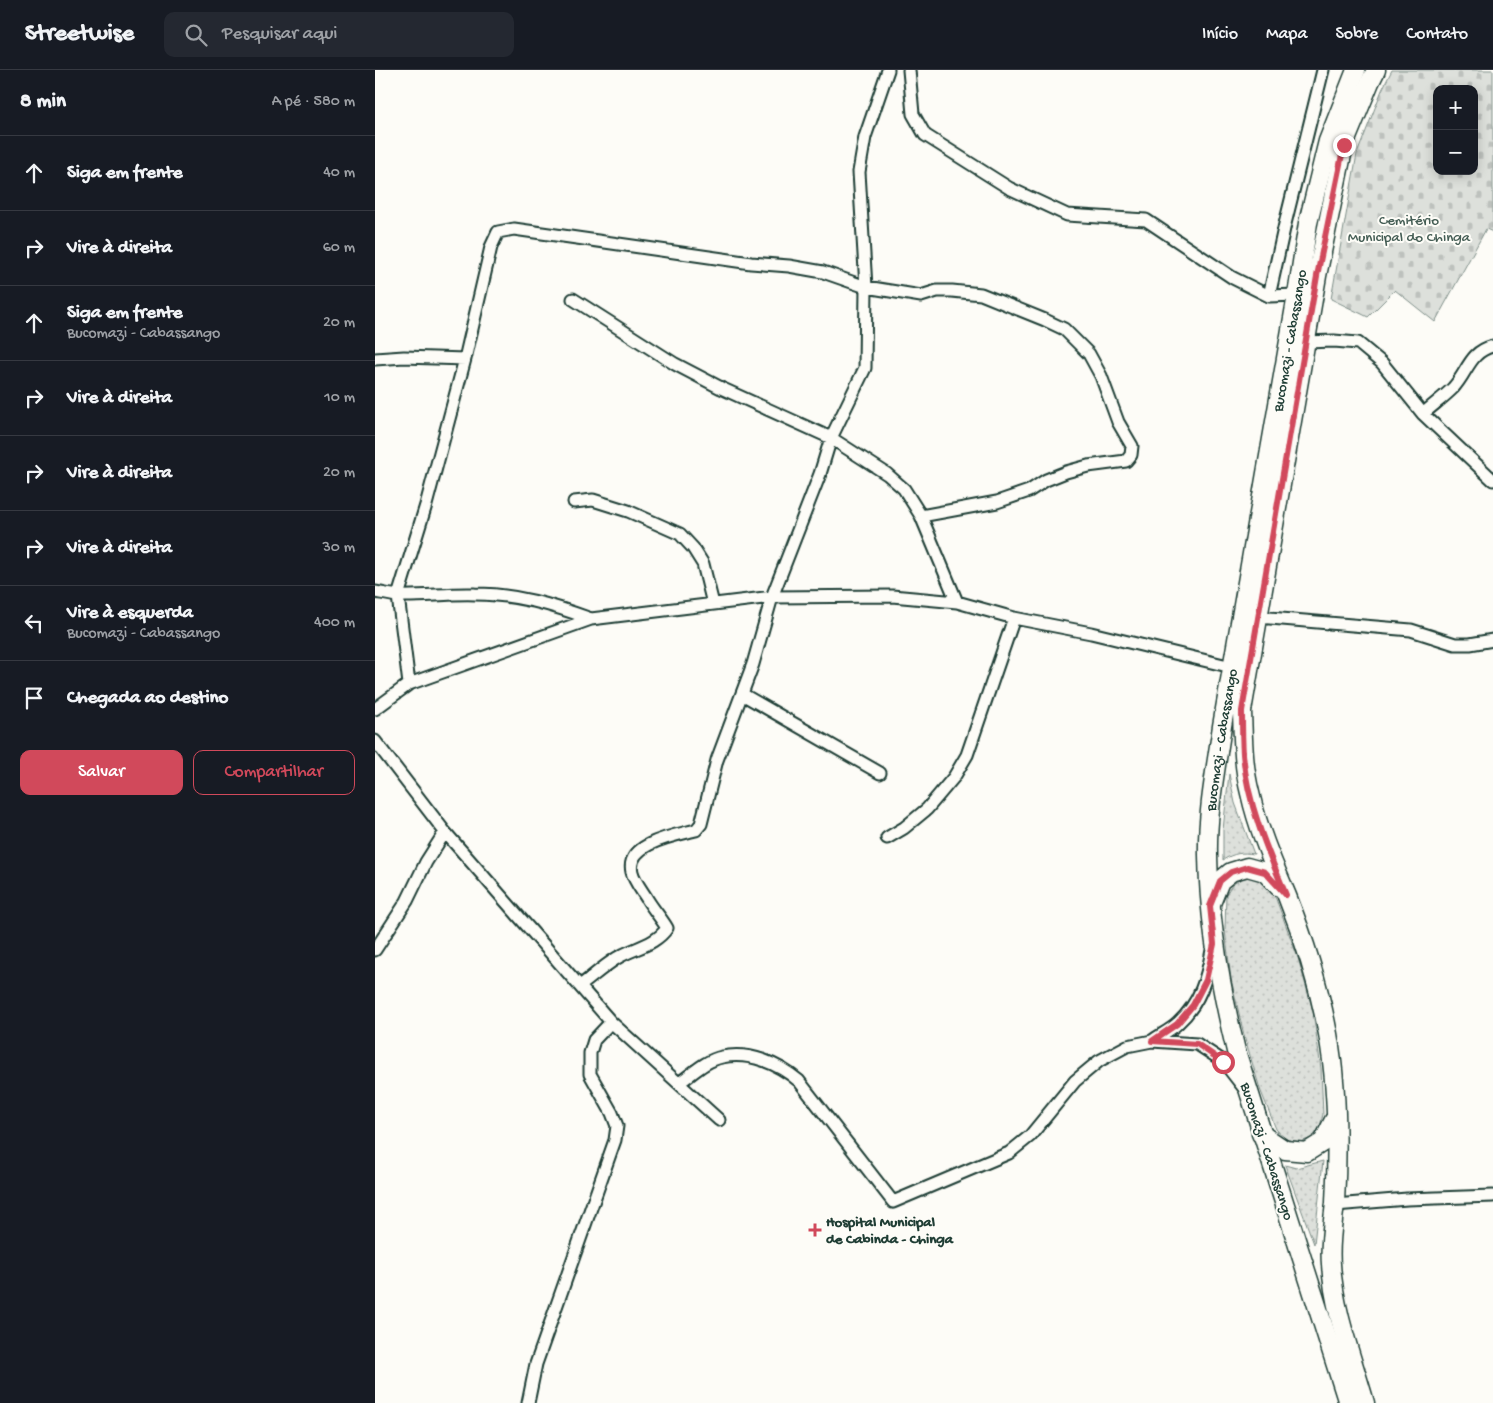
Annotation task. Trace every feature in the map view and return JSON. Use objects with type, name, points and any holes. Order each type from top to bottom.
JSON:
[{"type":"main road","name":"Bucomazi - Cabassango","points":[[1348,1403],[1235,1050],[1214,944],[1208,853],[1212,791],[1308,223],[1328,141],[1356,70]]},
{"type":"main road","name":"Bucomazi - Cabassango","points":[[1365,1403],[1338,1315],[1333,1288],[1331,1263],[1335,1205],[1336,1116],[1335,1082],[1328,1034],[1318,985],[1286,895],[1272,863],[1252,801],[1243,754],[1242,711],[1306,342],[1344,145],[1369,82],[1376,70]]},
{"type":"main road","points":[[1210,906],[1220,881],[1231,872],[1247,867],[1265,872],[1286,895]]},
{"type":"main road","points":[[1261,1134],[1285,1150],[1307,1152],[1323,1142],[1336,1116]]},
{"type":"street","points":[[580,986],[618,958],[663,935],[667,928],[648,901],[632,873],[632,862],[638,852],[652,842],[696,830],[701,824],[717,760],[753,664],[772,597],[831,438],[865,368],[866,287],[859,172],[865,136],[888,70]]},
{"type":"street","points":[[909,70],[913,114],[925,134],[1009,188],[1067,216],[1146,220],[1233,278],[1269,296],[1297,296]]},
{"type":"street","points":[[1269,296],[1323,70]]},
{"type":"street","points":[[409,684],[398,596],[426,505],[465,359],[491,247],[498,232],[514,229],[751,263],[789,266],[823,272],[866,287],[921,296],[937,291],[981,294],[1064,329],[1089,354],[1101,376],[1119,422],[1132,446],[1131,455],[1126,461],[1087,466],[1066,472],[1047,480],[1029,491],[997,502],[921,516]]},
{"type":"street","points":[[573,299],[675,364],[721,388],[831,438],[887,474],[904,489],[921,516],[957,602]]},
{"type":"street","points":[[1306,342],[1334,341],[1358,344],[1382,362],[1423,414],[1493,480]]},
{"type":"street","points":[[1423,414],[1455,386],[1476,353],[1493,346]]},
{"type":"street","points":[[375,359],[405,357],[465,359]]},
{"type":"street","points":[[574,502],[593,500],[628,511],[680,534],[693,548],[703,564],[713,604]]},
{"type":"street","points":[[375,592],[398,596],[475,594],[527,598],[557,606],[591,619]]},
{"type":"street","points":[[375,709],[409,684],[591,619],[772,597],[891,596],[957,602],[1014,618],[1091,633],[1232,667]]},
{"type":"street","points":[[1257,617],[1411,630],[1455,644],[1470,644],[1493,640]]},
{"type":"street","points":[[887,838],[904,828],[927,809],[942,793],[963,762],[1014,618]]},
{"type":"street","points":[[742,694],[880,773]]},
{"type":"street","points":[[375,741],[445,832],[611,1022],[719,1120]]},
{"type":"street","points":[[375,950],[407,901],[426,862],[445,832]]},
{"type":"street","points":[[1152,1041],[1177,1024],[1193,1005],[1206,980],[1214,944]]},
{"type":"street","points":[[528,1403],[536,1364],[615,1140],[617,1126],[590,1074],[590,1053],[594,1040],[611,1022]]},
{"type":"street","points":[[679,1084],[704,1065],[721,1057],[754,1058],[786,1070],[799,1081],[893,1202],[1009,1153],[1030,1136],[1075,1081],[1099,1061],[1127,1046],[1152,1041],[1197,1044],[1223,1062],[1250,1095]]},
{"type":"street","points":[[1335,1205],[1407,1199],[1493,1196]]},
{"type":"green space","name":"Cemitério Municipal do Chinga","points":[[1392,70],[1493,70],[1493,232],[1486,229],[1435,322],[1395,290],[1368,317],[1331,299],[1357,154],[1382,90]]},
{"type":"green space","points":[[1229,774],[1235,803],[1254,854],[1238,854],[1223,860],[1223,830]]},
{"type":"green space","points":[[1253,877],[1267,883],[1276,899],[1298,958],[1313,1011],[1321,1069],[1323,1114],[1320,1127],[1312,1138],[1300,1142],[1285,1139],[1276,1129],[1260,1089],[1244,1035],[1231,979],[1225,930],[1226,894],[1232,885],[1242,878]]},
{"type":"green space","points":[[1323,1161],[1314,1244],[1285,1165],[1296,1168]]},
{"type":"place","name":"Hospital Municipal de Cabinda - Chinga","points":[[815,1230]]},
{"type":"route","points":[[1223,1062],[1197,1044],[1152,1041],[1177,1024],[1193,1005],[1206,980],[1214,944],[1210,906],[1220,881],[1231,872],[1247,867],[1265,872],[1286,895],[1272,863],[1250,794],[1243,754],[1242,711],[1317,276],[1344,145]]}]
